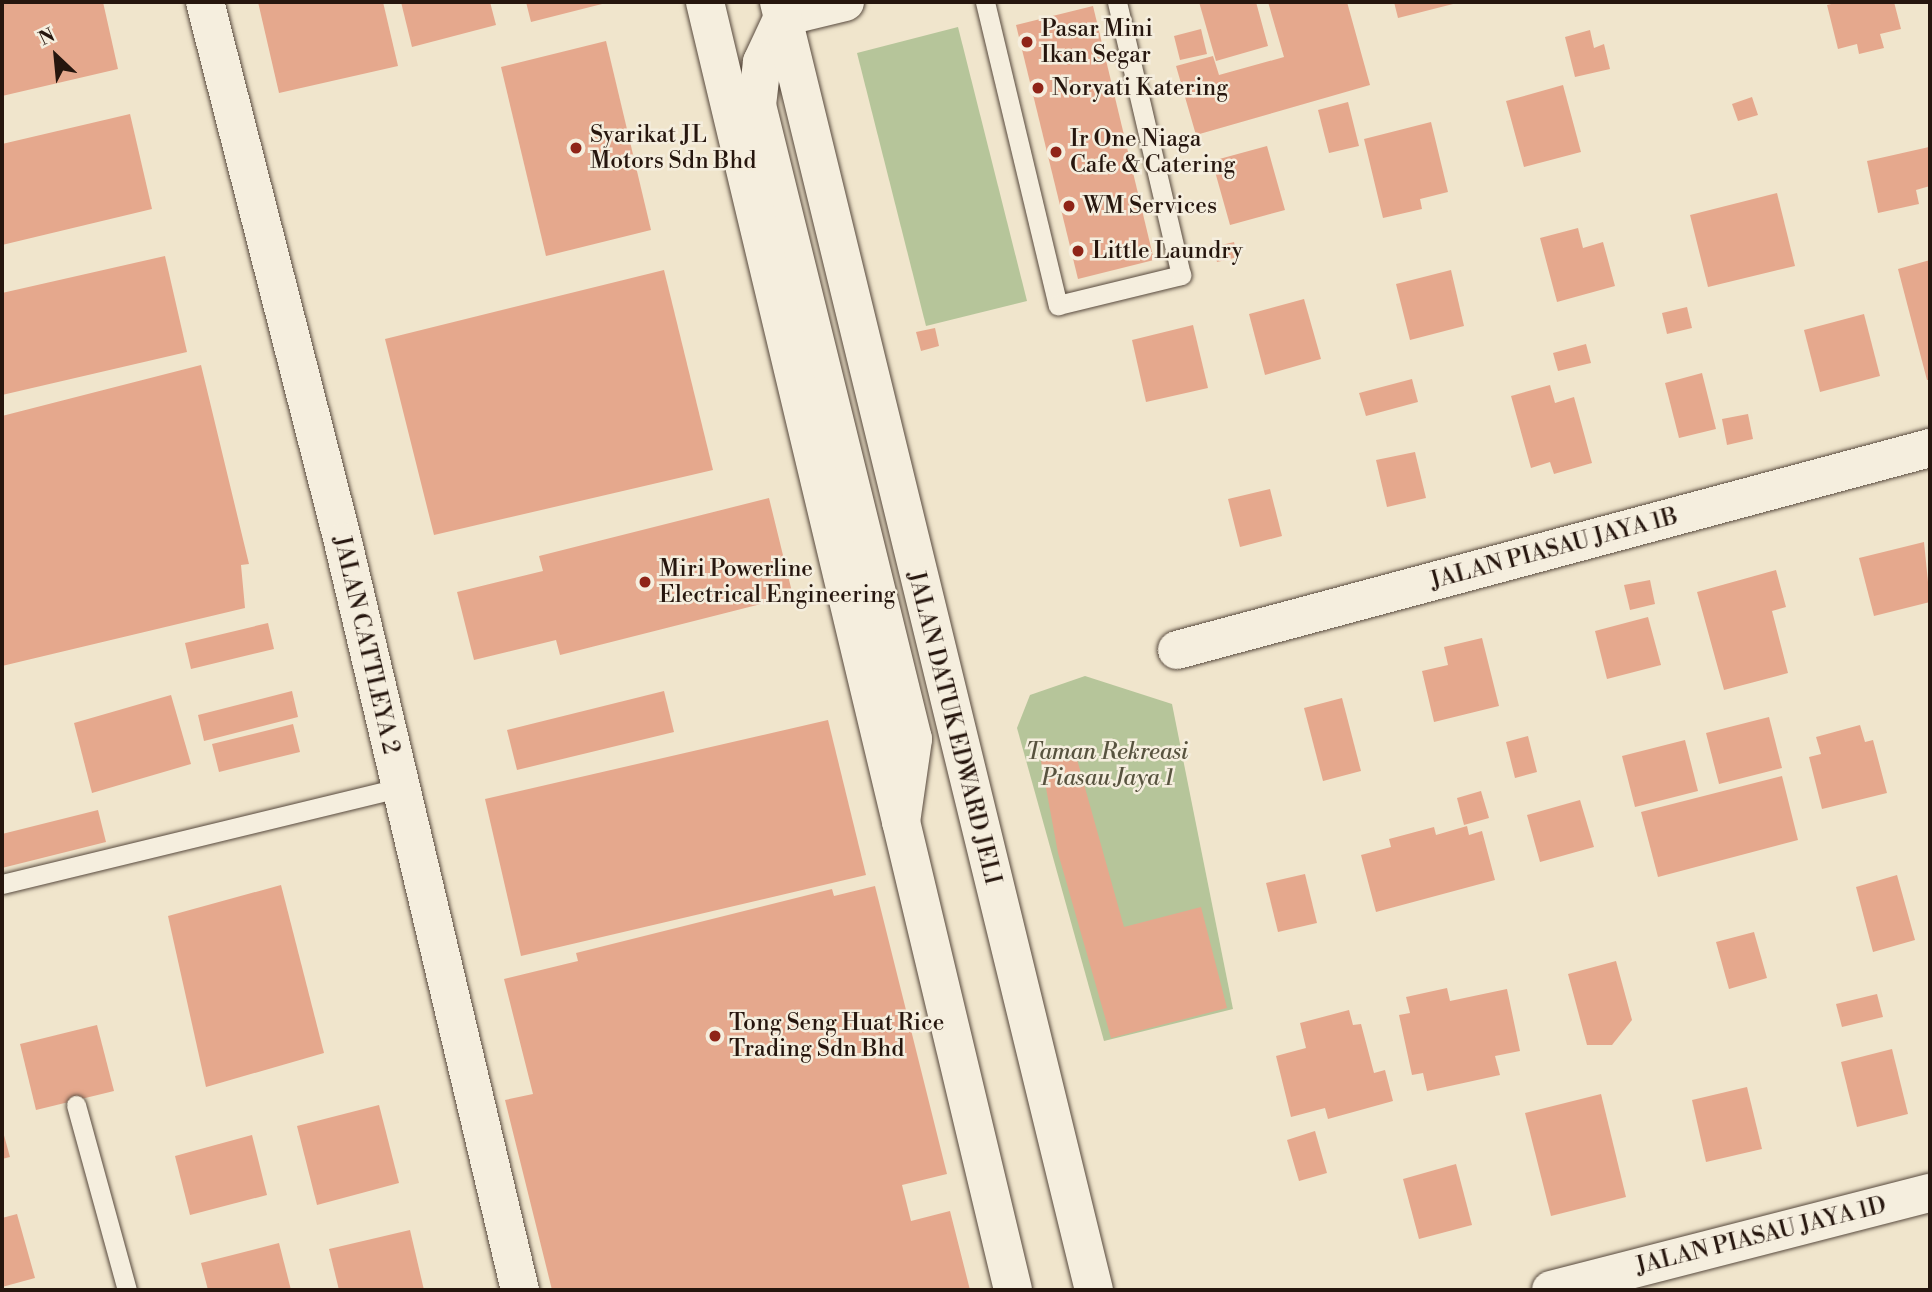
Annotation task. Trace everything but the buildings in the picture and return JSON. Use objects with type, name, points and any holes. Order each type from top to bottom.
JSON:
[{"type":"street","name":"JALAN CATTLEYA 2","points":[[205,2],[343,542],[399,788],[520,1290]]},
{"type":"street","points":[[705,2],[900,827],[1013,1290]]},
{"type":"street","points":[[845,2],[781,9],[762,62],[757,105],[914,739],[900,827]]},
{"type":"street","name":"JALAN DATUK EDWARD JELI","points":[[781,9],[1094,1290]]},
{"type":"street","name":"JALAN PIASAU JAYA 1B","points":[[1177,650],[1930,448]]},
{"type":"street","name":"JALAN PIASAU JAYA 1D","points":[[1551,1290],[1930,1193]]},
{"type":"lane","points":[[985,2],[1058,305],[1181,275],[1117,2]]},
{"type":"lane","points":[[2,884],[399,788]]},
{"type":"lane","points":[[76,1104],[127,1290]]},
{"type":"green space","points":[[958,27],[1027,301],[926,326],[857,53]]},
{"type":"green space","name":"Taman Rekreasi Piasau Jaya 1","points":[[1085,676],[1172,704],[1233,1009],[1104,1041],[1017,728],[1030,695]]},
{"type":"place","name":"Pasar Mini Ikan Segar","points":[[1027,42]]},
{"type":"place","name":"Noryati Katering","points":[[1038,88]]},
{"type":"place","name":"Syarikat JL Motors Sdn Bhd","points":[[576,148]]},
{"type":"place","name":"Ir One Niaga Cafe & Catering","points":[[1056,152]]},
{"type":"place","name":"WM Services","points":[[1069,206]]},
{"type":"place","name":"Little Laundry","points":[[1078,251]]},
{"type":"place","name":"Miri Powerline Electrical Engineering","points":[[645,582]]},
{"type":"place","name":"Tong Seng Huat Rice Trading Sdn Bhd","points":[[715,1036]]}]
